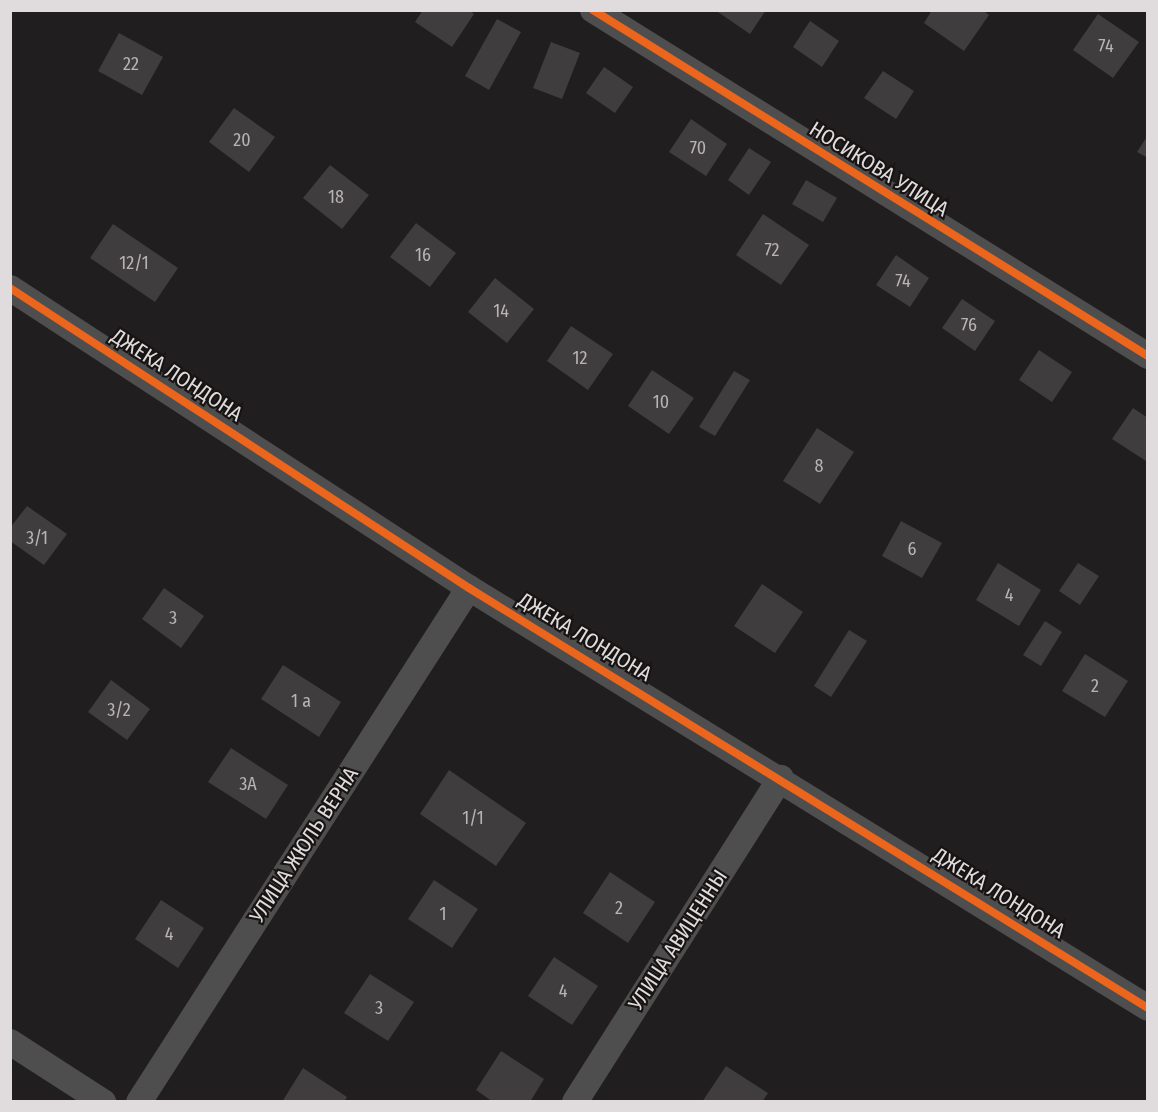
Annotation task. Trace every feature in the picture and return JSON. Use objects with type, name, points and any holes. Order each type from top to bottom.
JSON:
[{"type":"street","name":"НОСИКОВА УЛИЦА","points":[[593,10],[1148,356]]},
{"type":"street","name":"ДЖЕКА ЛОНДОНА","points":[[10,288],[469,588],[782,778],[1148,1008]]},
{"type":"street","name":"УЛИЦА ЖЮЛЬ ВЕРНА","points":[[139,1101],[469,588]]},
{"type":"street","name":"УЛИЦА АВИЦЕННЫ","points":[[575,1101],[782,778]]},
{"type":"street","points":[[10,1042],[103,1101]]},
{"type":"building","points":[[423,10],[469,10],[474,14],[452,47],[415,22]]},
{"type":"building","points":[[715,10],[766,10],[750,34]]},
{"type":"building","points":[[932,10],[983,10],[989,15],[964,51],[924,23]]},
{"type":"building","points":[[1098,14],[1139,42],[1113,78],[1073,50]]},
{"type":"building","points":[[497,19],[521,32],[489,90],[465,76]]},
{"type":"building","points":[[810,21],[839,41],[822,67],[793,47]]},
{"type":"building","points":[[119,33],[163,57],[142,95],[98,71]]},
{"type":"building","points":[[551,42],[580,53],[562,99],[533,88]]},
{"type":"building","points":[[604,67],[633,87],[615,113],[586,93]]},
{"type":"building","points":[[883,71],[914,91],[896,119],[864,98]]},
{"type":"building","points":[[234,108],[275,137],[249,172],[209,142]]},
{"type":"building","points":[[691,119],[727,144],[706,176],[669,152]]},
{"type":"building","points":[[1148,135],[1148,158],[1137,152]]},
{"type":"building","points":[[749,148],[771,162],[749,195],[728,180]]},
{"type":"building","points":[[330,165],[369,195],[342,229],[303,198]]},
{"type":"building","points":[[806,180],[837,198],[823,222],[792,204]]},
{"type":"building","points":[[763,214],[809,245],[781,285],[736,255]]},
{"type":"building","points":[[416,223],[456,253],[430,287],[390,257]]},
{"type":"building","points":[[113,224],[178,268],[155,302],[90,258]]},
{"type":"building","points":[[896,255],[929,278],[910,307],[876,285]]},
{"type":"building","points":[[495,278],[534,309],[507,343],[468,312]]},
{"type":"building","points":[[962,299],[995,321],[975,351],[942,328]]},
{"type":"building","points":[[571,326],[613,354],[588,390],[547,361]]},
{"type":"building","points":[[1039,350],[1072,372],[1052,402],[1019,380]]},
{"type":"building","points":[[652,370],[694,398],[669,434],[628,406]]},
{"type":"building","points":[[734,371],[750,380],[715,436],[699,427]]},
{"type":"building","points":[[1133,408],[1148,418],[1146,461],[1112,439]]},
{"type":"building","points":[[817,428],[854,452],[820,504],[783,481]]},
{"type":"building","points":[[27,506],[67,534],[44,565],[10,541],[10,528]]},
{"type":"building","points":[[901,521],[942,543],[922,578],[882,556]]},
{"type":"building","points":[[998,563],[1041,590],[1019,626],[976,600]]},
{"type":"building","points":[[1078,563],[1099,576],[1080,605],[1059,591]]},
{"type":"building","points":[[762,584],[803,612],[775,653],[734,626]]},
{"type":"building","points":[[164,588],[204,616],[181,648],[142,619]]},
{"type":"building","points":[[1045,621],[1062,632],[1041,666],[1023,655]]},
{"type":"building","points":[[849,630],[867,641],[831,697],[814,686]]},
{"type":"building","points":[[1085,654],[1128,681],[1105,717],[1062,691]]},
{"type":"building","points":[[283,665],[341,702],[319,737],[261,699]]},
{"type":"building","points":[[111,680],[150,709],[127,740],[88,712]]},
{"type":"building","points":[[231,748],[288,785],[266,819],[208,782]]},
{"type":"building","points":[[449,770],[526,823],[496,866],[420,814]]},
{"type":"building","points":[[610,872],[655,902],[628,943],[583,913]]},
{"type":"building","points":[[434,880],[478,909],[452,948],[408,919]]},
{"type":"building","points":[[161,900],[204,928],[178,968],[135,939]]},
{"type":"building","points":[[554,957],[598,986],[572,1025],[528,996]]},
{"type":"building","points":[[370,974],[414,1002],[388,1041],[344,1013]]},
{"type":"building","points":[[501,1051],[544,1079],[530,1102],[493,1102],[476,1090]]},
{"type":"building","points":[[726,1066],[768,1093],[762,1102],[702,1102]]},
{"type":"building","points":[[303,1068],[347,1097],[344,1102],[282,1102]]},
{"type":"cycle path","points":[[593,10],[1148,356]]},
{"type":"cycle path","points":[[10,288],[469,588],[1148,1008]]}]
